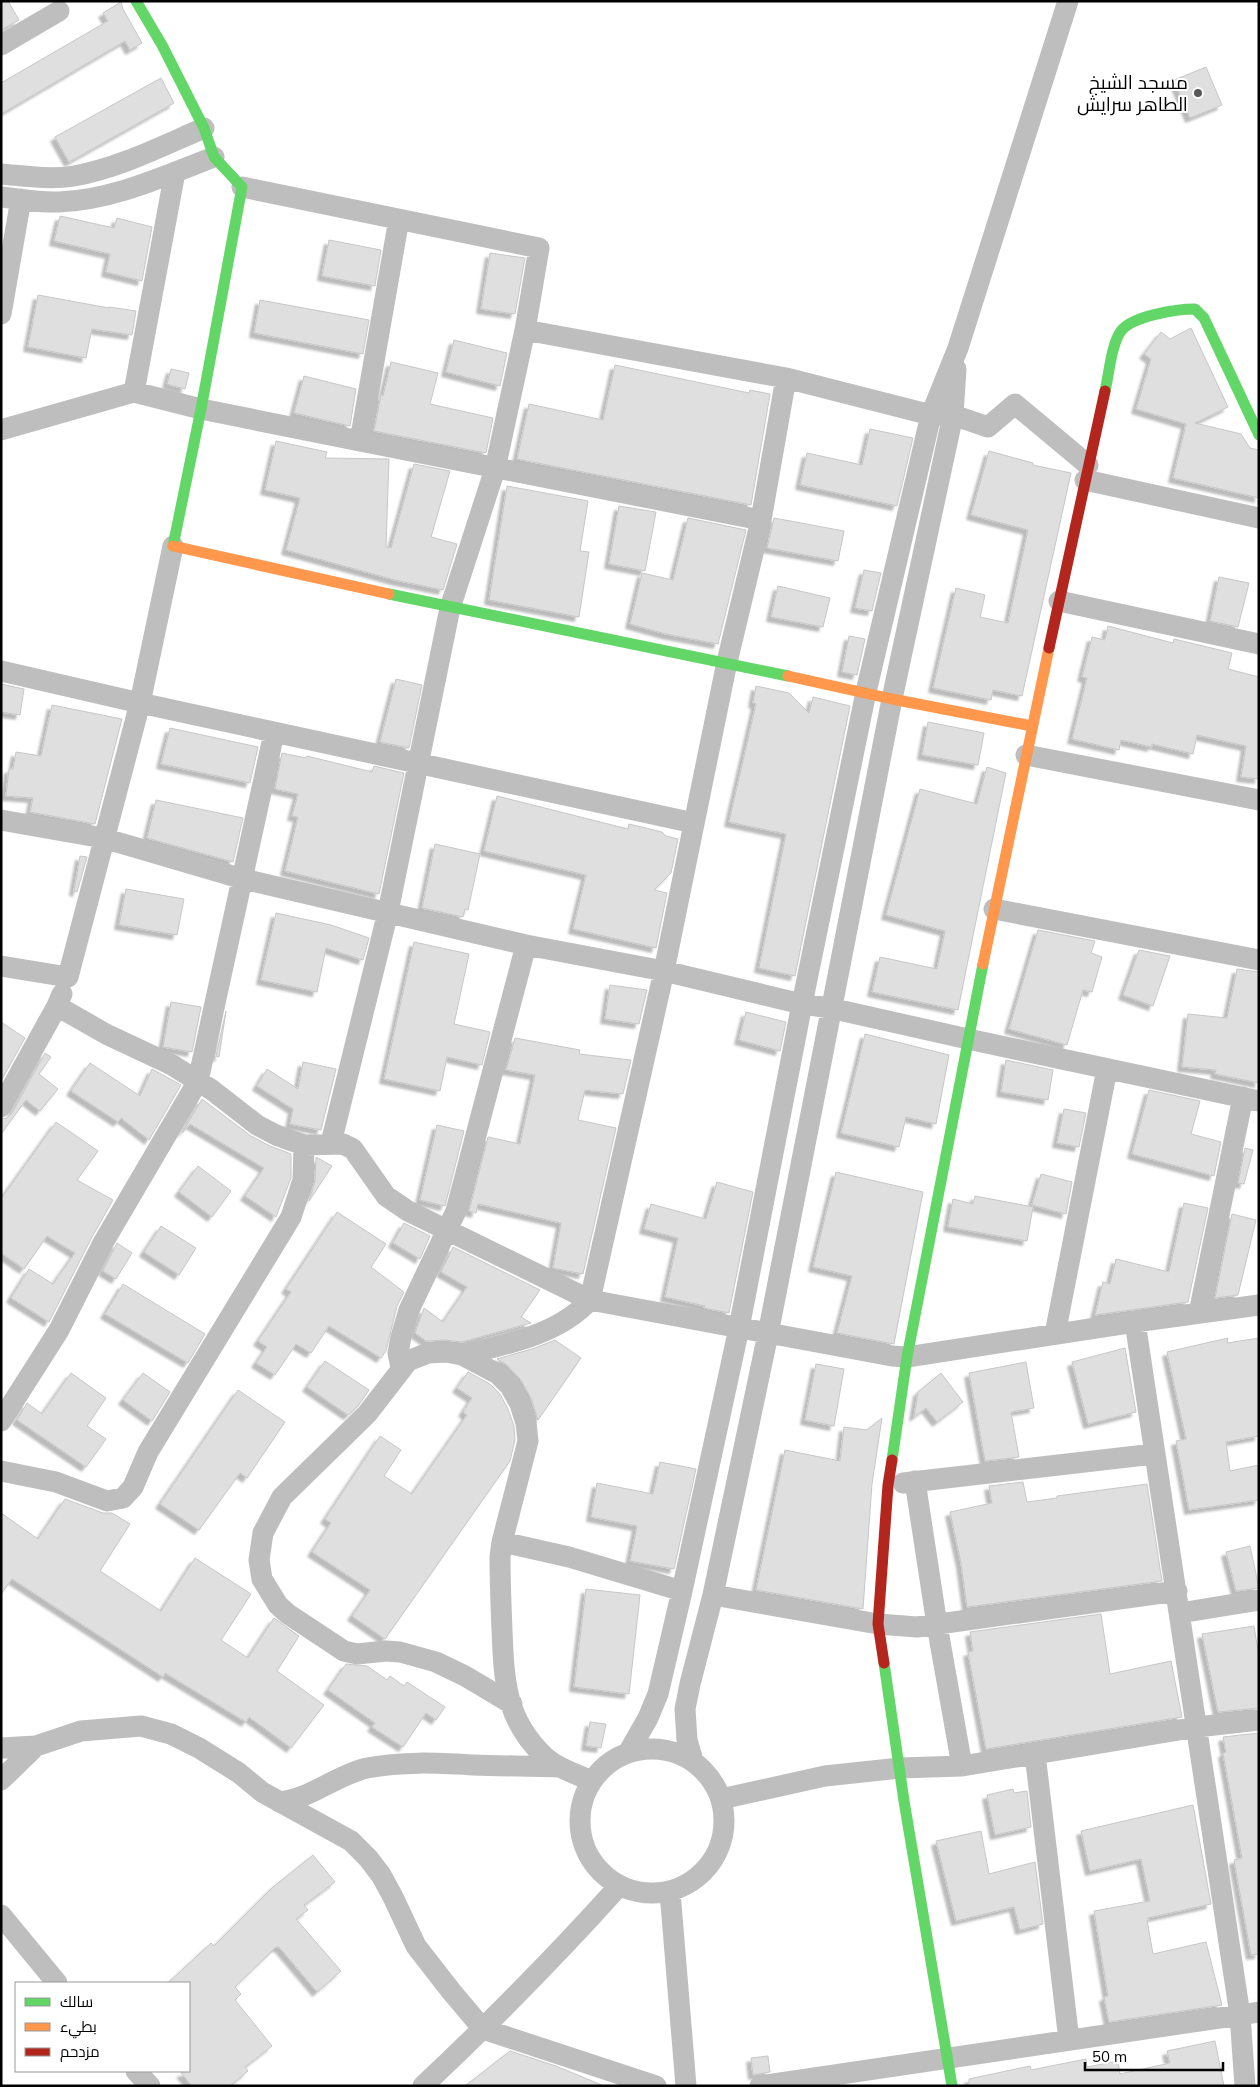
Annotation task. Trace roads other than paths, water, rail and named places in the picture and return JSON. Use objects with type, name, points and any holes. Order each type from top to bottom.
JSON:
[{"type":"street","points":[[136,1],[162,45],[204,128],[214,157],[242,187],[539,248],[525,330],[495,469],[450,608],[388,912],[331,1143]]},
{"type":"street","points":[[628,1753],[648,1718],[658,1694],[682,1591],[739,1328],[802,1004],[866,692],[931,415],[958,348],[1068,1]]},
{"type":"street","points":[[1,45],[59,11]]},
{"type":"street","points":[[1,174],[51,178],[74,176],[110,167],[204,128]]},
{"type":"street","points":[[1,314],[11,198],[58,202],[94,198],[129,189],[214,157]]},
{"type":"street","points":[[134,392],[175,172]]},
{"type":"street","points":[[1,1107],[57,1006],[68,977],[140,703],[201,409],[242,187]]},
{"type":"street","points":[[360,441],[399,219]]},
{"type":"street","points":[[952,2086],[878,1624],[888,1484],[907,1357],[968,1039],[1032,726],[1116,341],[1122,331],[1132,324],[1185,307],[1195,309],[1204,318],[1259,435]]},
{"type":"street","points":[[525,330],[786,378],[931,415],[953,415],[988,427],[1015,404],[1087,473],[1259,518]]},
{"type":"street","points":[[693,1761],[687,1740],[685,1709],[713,1595],[768,1334],[830,1008],[892,698],[953,415],[958,348]]},
{"type":"street","points":[[462,1355],[506,1345],[535,1335],[577,1314],[590,1300],[664,971],[727,662],[761,520],[786,378]]},
{"type":"street","points":[[1,430],[134,392],[201,409],[495,469],[761,520]]},
{"type":"street","points":[[173,546],[450,608],[727,662],[1032,726]]},
{"type":"street","points":[[1059,601],[1259,644]]},
{"type":"street","points":[[1,672],[694,823]]},
{"type":"street","points":[[1,1421],[63,1323],[103,1243],[198,1081],[274,733]]},
{"type":"street","points":[[1026,755],[1259,800]]},
{"type":"street","points":[[1,820],[103,838],[243,879],[526,945],[664,971],[802,1004],[830,1008],[1251,1099],[1199,1313]]},
{"type":"street","points":[[994,909],[1259,960]]},
{"type":"street","points":[[401,1368],[398,1353],[409,1310],[456,1211],[526,945]]},
{"type":"street","points":[[1,966],[68,977]]},
{"type":"street","points":[[57,1006],[106,1034],[172,1064],[212,1090],[257,1125],[276,1135],[304,1145],[331,1143],[343,1144],[353,1149],[386,1196],[408,1211],[590,1300],[768,1334],[907,1357],[1259,1305]]},
{"type":"street","points":[[1054,1334],[1107,1068]]},
{"type":"street","points":[[1,1471],[56,1482],[107,1501],[123,1498],[127,1495],[148,1452],[291,1217],[303,1180],[304,1145]]},
{"type":"street","points":[[1135,1322],[1197,1727],[1249,2014],[1245,2086]]},
{"type":"street","points":[[512,1704],[465,1676],[436,1662],[400,1652],[386,1651],[357,1654],[344,1651],[288,1614],[268,1591],[262,1579],[259,1560],[263,1533],[282,1498],[294,1484],[367,1414],[408,1361],[428,1353],[446,1352],[462,1355],[498,1374],[510,1386],[520,1404],[526,1423],[528,1441],[502,1542],[500,1579],[504,1682],[512,1704],[515,1715],[527,1737],[545,1757],[560,1767],[592,1781]]},
{"type":"street","points":[[888,1484],[1154,1454]]},
{"type":"street","points":[[915,1481],[937,1625],[962,1766]]},
{"type":"street","points":[[502,1542],[569,1557],[682,1591]]},
{"type":"street","points":[[713,1595],[878,1624],[917,1627],[1177,1591]]},
{"type":"street","points":[[1180,1613],[1259,1600]]},
{"type":"street","points":[[721,1799],[824,1776],[900,1768],[962,1766],[1197,1727],[1259,1720]]},
{"type":"street","points":[[1,1748],[36,1746],[81,1731],[141,1726],[171,1734],[199,1748],[279,1802],[352,1842],[368,1858],[394,1897],[416,1946],[483,2029],[656,2086]]},
{"type":"street","points":[[1,1780],[36,1746]]},
{"type":"street","points":[[650,1748],[672,1751],[693,1761],[710,1777],[721,1799],[725,1822],[721,1846],[709,1866],[697,1877],[670,1892],[644,1894],[619,1886],[599,1871],[586,1851],[580,1828],[582,1803],[592,1781],[607,1764],[628,1753],[650,1748]]},
{"type":"street","points":[[1035,1754],[1069,2040]]},
{"type":"street","points":[[279,1802],[306,1795],[347,1774],[392,1764],[428,1762],[560,1767]]},
{"type":"street","points":[[423,2086],[483,2029],[571,1939],[619,1886]]},
{"type":"street","points":[[670,1892],[686,2086]]},
{"type":"street","points":[[1,1915],[56,1982]]},
{"type":"street","points":[[760,2086],[791,2084],[948,2057],[1249,2014]]},
{"type":"street","points":[[137,2072],[150,2086]]},
{"type":"place","name":"مسجد الشيخ الطاهر سرايش","points":[[1198,93]]}]
